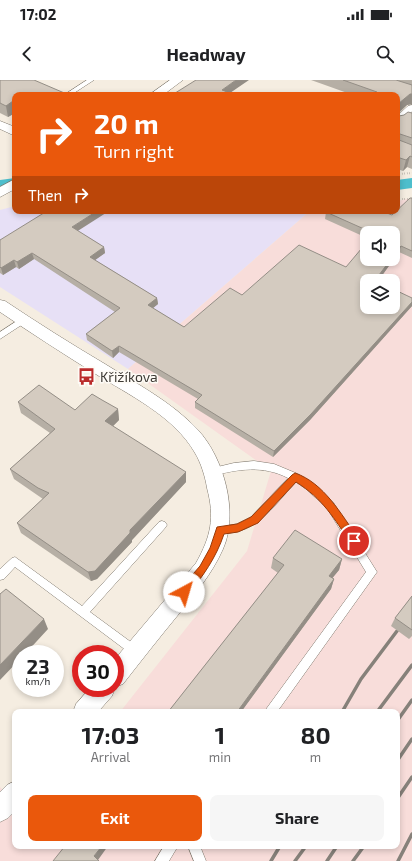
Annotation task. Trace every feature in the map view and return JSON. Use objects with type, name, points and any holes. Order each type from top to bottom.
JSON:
[{"type":"street","points":[[159,92],[177,80]]},
{"type":"street","points":[[402,120],[412,108]]},
{"type":"street","points":[[1,193],[12,186]]},
{"type":"street","points":[[0,305],[174,418],[188,431],[202,448],[212,472],[221,510],[221,530],[214,549],[203,569],[124,666]]},
{"type":"street","points":[[86,709],[96,697]]},
{"type":"street","points":[[0,810],[12,796]]},
{"type":"lane","points":[[71,92],[91,80]]},
{"type":"lane","points":[[0,336],[23,320]]},
{"type":"lane","points":[[212,472],[237,465],[260,465],[283,470],[295,477],[309,486],[330,505],[372,572],[272,709]]},
{"type":"lane","points":[[221,530],[238,528],[254,520],[295,477]]},
{"type":"lane","points":[[84,612],[162,524]]},
{"type":"lane","points":[[0,576],[16,561],[115,634],[136,652]]},
{"type":"lane","points":[[161,861],[170,849]]},
{"type":"lane","points":[[195,849],[200,861]]},
{"type":"path","points":[[400,174],[412,173]]},
{"type":"path","points":[[400,199],[412,199]]},
{"type":"shaded area","points":[[412,198],[412,861],[0,861],[0,787],[12,799],[12,849],[400,849],[400,709],[122,709],[247,551],[271,471],[128,369],[307,214],[400,214],[400,200]]},
{"type":"shaded area","points":[[12,207],[12,214],[307,214],[128,369],[0,287],[0,210]]},
{"type":"building","points":[[0,80],[34,80],[62,92],[12,92],[12,102],[6,106],[0,103]]},
{"type":"building","points":[[196,80],[236,80],[222,90],[227,92],[177,92]]},
{"type":"building","points":[[343,80],[396,80],[412,85],[412,94],[400,102],[400,92],[377,92]]},
{"type":"building","points":[[408,112],[412,113],[412,138],[400,134],[400,116]]},
{"type":"building","points":[[400,140],[412,145],[412,157],[410,156],[406,160],[400,158]]},
{"type":"building","points":[[410,198],[412,198],[412,251],[401,246],[400,247],[400,226],[360,227],[330,214],[392,215],[400,214],[400,207]]},
{"type":"building","points":[[42,214],[92,214],[72,227],[104,247],[90,257],[157,298],[148,305],[184,327],[230,288],[242,295],[299,245],[346,267],[360,250],[360,266],[386,266],[380,274],[360,274],[360,314],[400,314],[400,292],[412,298],[412,302],[311,414],[274,451],[195,402],[202,395],[119,346],[112,351],[86,334],[120,308],[32,253],[17,262],[14,260],[1,268],[0,240]]},
{"type":"building","points":[[39,385],[75,410],[92,394],[118,409],[105,421],[186,472],[130,530],[130,533],[95,571],[88,572],[17,523],[49,493],[38,488],[10,469],[55,429],[18,402]]},
{"type":"building","points":[[295,530],[342,559],[329,576],[334,579],[239,709],[170,709],[284,565],[273,558]]},
{"type":"building","points":[[6,589],[44,619],[19,645],[12,645],[12,652],[0,665],[0,594]]},
{"type":"building","points":[[412,596],[412,630],[395,618]]},
{"type":"building","points":[[63,849],[100,849],[94,856],[99,861],[53,861]]},
{"type":"waterway","points":[[0,185],[12,183]]},
{"type":"waterway","points":[[400,185],[412,183]]},
{"type":"railway","points":[[344,709],[361,679],[397,631]]},
{"type":"railway","points":[[379,709],[412,665]]},
{"type":"railway","points":[[400,717],[412,700]]},
{"type":"railway","points":[[400,757],[412,739]]},
{"type":"railway","points":[[400,795],[412,777]]},
{"type":"railway","points":[[398,861],[412,834]]},
{"type":"railway","points":[[271,861],[278,849]]},
{"type":"railway","points":[[295,861],[304,849]]},
{"type":"railway","points":[[327,861],[335,849]]},
{"type":"railway","points":[[353,861],[362,849]]},
{"type":"place","name":"Křižíkova","points":[[87,377]]},
{"type":"route","points":[[184,592],[203,569],[214,549],[221,530],[238,528],[254,520],[295,477],[309,486],[330,505],[354,541]]}]
